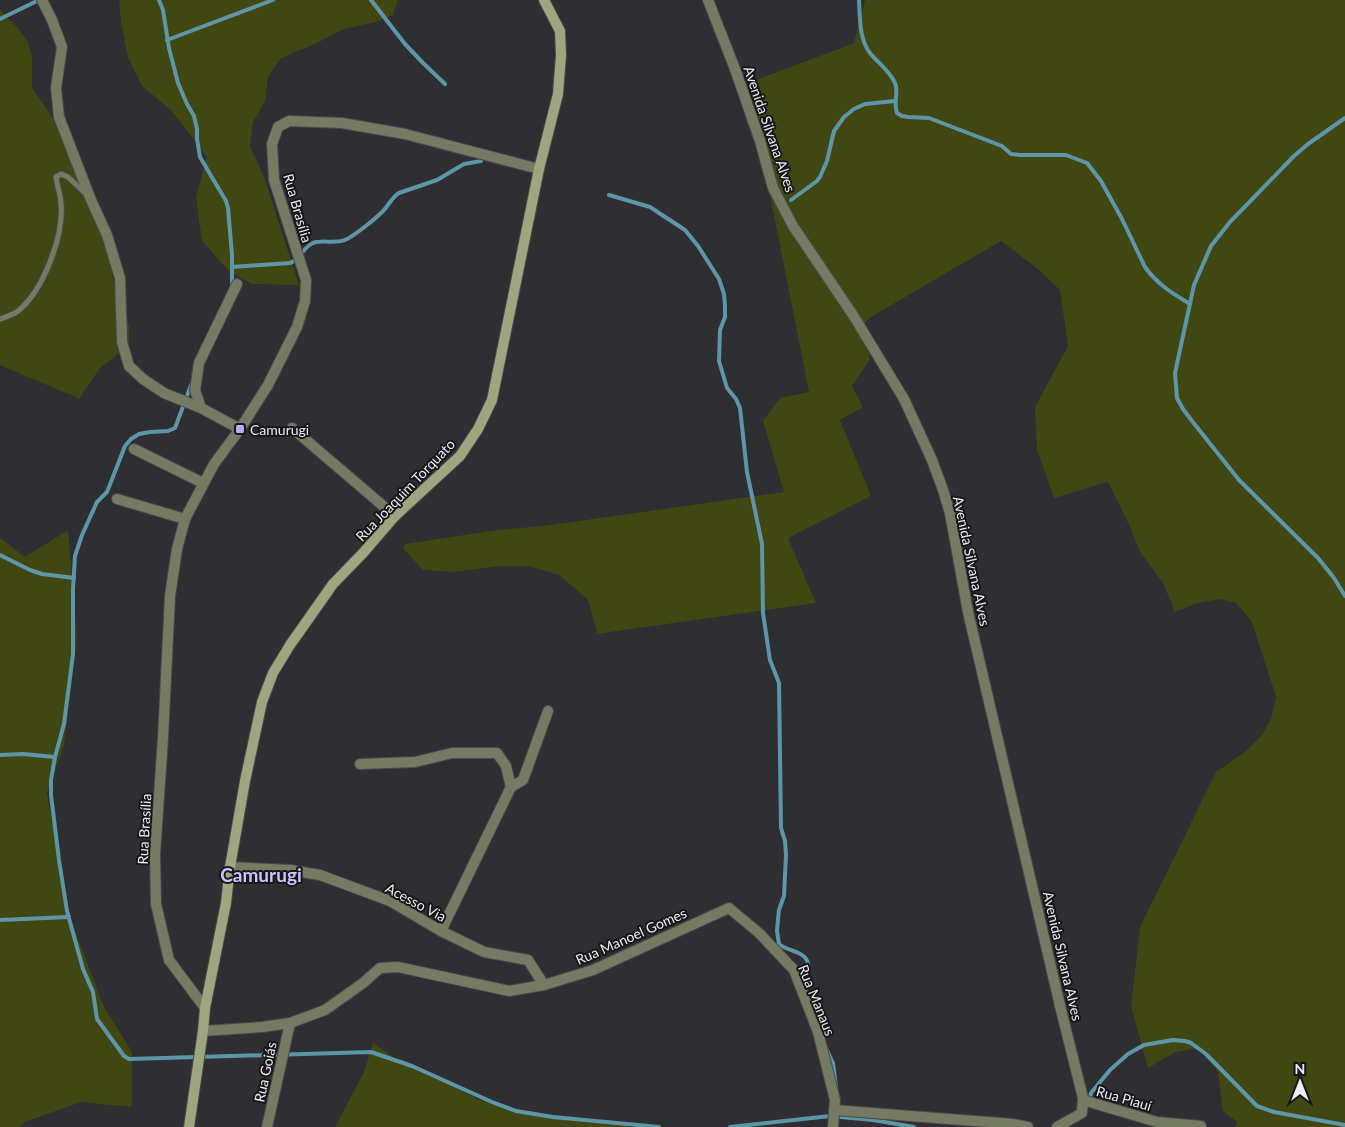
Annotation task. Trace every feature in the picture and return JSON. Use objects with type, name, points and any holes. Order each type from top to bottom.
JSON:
[{"type":"street","points":[[42,0],[62,47],[56,88],[59,117],[107,236],[120,278],[122,342],[129,366],[164,394],[201,408],[240,429]]},
{"type":"street","name":"Rua Joaquim Torquato","points":[[204,1008],[226,903],[244,781],[262,702],[273,673],[290,645],[333,584],[395,516],[460,456],[478,429],[492,400],[539,169],[558,94],[560,31],[544,0]]},
{"type":"street","name":"Avenida Silvana Alves","points":[[708,0],[760,141],[773,188],[793,226],[853,315],[904,398],[932,460],[950,513],[968,612],[1083,1100],[1082,1112],[1058,1127]]},
{"type":"street","name":"Rua Brasília","points":[[204,1008],[168,960],[156,904],[155,854],[170,596],[177,549],[185,519],[214,464],[240,429],[268,385],[296,327],[305,302],[306,280],[274,180],[272,144],[278,127],[289,121],[342,123],[406,134],[539,169]]},
{"type":"street","points":[[201,408],[195,390],[199,363],[237,284]]},
{"type":"street","points":[[292,428],[395,516]]},
{"type":"street","points":[[134,448],[203,483]]},
{"type":"street","points":[[116,498],[185,519]]},
{"type":"street","points":[[441,931],[511,788],[523,780],[548,711]]},
{"type":"street","points":[[360,764],[415,762],[452,753],[497,753],[506,766],[511,788]]},
{"type":"street","name":"Acesso Via","points":[[230,867],[290,870],[320,875],[390,901],[441,931],[484,952],[528,960],[544,985]]},
{"type":"street","name":"Rua Manoel Gomes","points":[[203,1031],[290,1023],[325,1010],[363,983],[380,968],[398,967],[509,992],[544,985],[593,970],[729,908]]},
{"type":"street","name":"Rua Manaus","points":[[729,908],[759,933],[794,970],[818,1032],[835,1100],[833,1127]]},
{"type":"street","points":[[189,1127],[203,1031],[204,1008]]},
{"type":"street","name":"Rua Goiás","points":[[268,1127],[290,1023]]},
{"type":"street","name":"Rua Piauí","points":[[1083,1100],[1156,1125],[1201,1126]]},
{"type":"street","points":[[834,1110],[1013,1124],[1028,1127]]},
{"type":"lane","points":[[0,319],[17,312],[32,297],[50,263],[61,229],[61,203],[56,177],[61,174],[68,177],[91,200]]},
{"type":"green space","points":[[119,0],[398,0],[393,15],[376,22],[344,29],[281,58],[268,77],[265,101],[253,122],[250,146],[264,177],[299,285],[252,284],[230,272],[202,241],[196,197],[207,157],[171,110],[142,86],[128,57]]},
{"type":"green space","points":[[865,0],[1345,0],[1345,1127],[1235,1127],[1237,1122],[1223,1111],[1218,1072],[1198,1048],[1175,1052],[1148,1068],[1131,1006],[1140,927],[1216,772],[1246,751],[1262,735],[1271,719],[1276,697],[1252,622],[1236,603],[1220,599],[1197,603],[1175,612],[1163,583],[1140,552],[1108,482],[1054,498],[1037,450],[1035,407],[1068,346],[1060,290],[1038,269],[1001,241],[862,324],[869,361],[852,386],[863,407],[840,420],[871,496],[788,538],[816,603],[596,634],[588,600],[559,575],[529,566],[499,566],[453,572],[423,570],[403,548],[405,544],[498,530],[543,526],[784,492],[763,421],[780,398],[809,392],[748,83],[854,43]]},
{"type":"green space","points":[[0,10],[17,27],[28,42],[32,56],[32,88],[57,124],[108,251],[114,285],[123,300],[129,327],[129,341],[123,350],[100,368],[80,399],[0,365]]},
{"type":"green space","points":[[68,530],[77,639],[64,745],[47,793],[68,912],[103,1005],[132,1052],[132,1102],[131,1107],[81,1102],[25,1122],[20,1127],[0,1127],[0,538],[25,557]]},
{"type":"green space","points":[[373,1043],[397,1060],[455,1086],[477,1099],[567,1118],[597,1120],[631,1127],[335,1127],[364,1072]]},
{"type":"waterway","points":[[0,19],[39,0]]},
{"type":"waterway","points":[[159,0],[163,10],[169,48],[178,83],[194,116],[200,157],[226,201],[228,208],[232,255],[232,287]]},
{"type":"waterway","points":[[167,40],[273,0]]},
{"type":"waterway","points":[[371,0],[405,44],[445,84]]},
{"type":"waterway","points":[[859,0],[861,28],[866,47],[895,83],[897,113],[908,117],[929,118],[1002,146],[1011,154],[1066,155],[1087,163],[1101,181],[1145,267],[1160,283],[1190,304]]},
{"type":"waterway","points":[[791,200],[820,177],[827,161],[834,131],[844,117],[854,109],[865,104],[895,101]]},
{"type":"waterway","points":[[1345,118],[1294,156],[1230,222],[1211,246],[1194,285],[1175,373],[1177,398],[1192,421],[1239,480],[1318,558],[1345,596]]},
{"type":"waterway","points":[[232,267],[290,263],[297,259],[313,243],[343,241],[360,231],[378,216],[399,193],[437,180],[464,164],[481,161]]},
{"type":"waterway","points":[[609,195],[650,207],[685,230],[698,246],[719,279],[724,294],[725,317],[720,330],[719,361],[727,388],[736,399],[740,408],[747,472],[762,544],[763,613],[770,660],[779,683],[781,828],[785,841],[786,855],[784,896],[779,910],[777,931],[779,944],[806,958],[808,969],[804,986]]},
{"type":"waterway","points":[[191,385],[175,428],[168,431],[139,434],[125,446],[107,492],[97,502],[75,556],[73,654],[64,724],[51,780],[51,795],[67,911],[83,969],[93,992],[97,1019],[124,1056],[129,1059],[371,1052],[412,1066],[516,1111],[553,1117],[659,1127]]},
{"type":"waterway","points":[[0,555],[42,574],[74,578]]},
{"type":"waterway","points":[[0,755],[23,754],[55,757]]},
{"type":"waterway","points":[[0,920],[69,917]]},
{"type":"waterway","points":[[1089,1102],[1091,1093],[1110,1070],[1128,1054],[1144,1045],[1173,1040],[1185,1041],[1206,1054],[1257,1106],[1274,1112],[1345,1125]]},
{"type":"waterway","points":[[826,1048],[833,1063],[836,1087]]},
{"type":"waterway","points":[[730,1127],[830,1116],[873,1120],[914,1127]]},
{"type":"place","name":"Camurugi","points":[[240,429]]},
{"type":"district","name":"Camurugi","points":[[261,874]]}]
